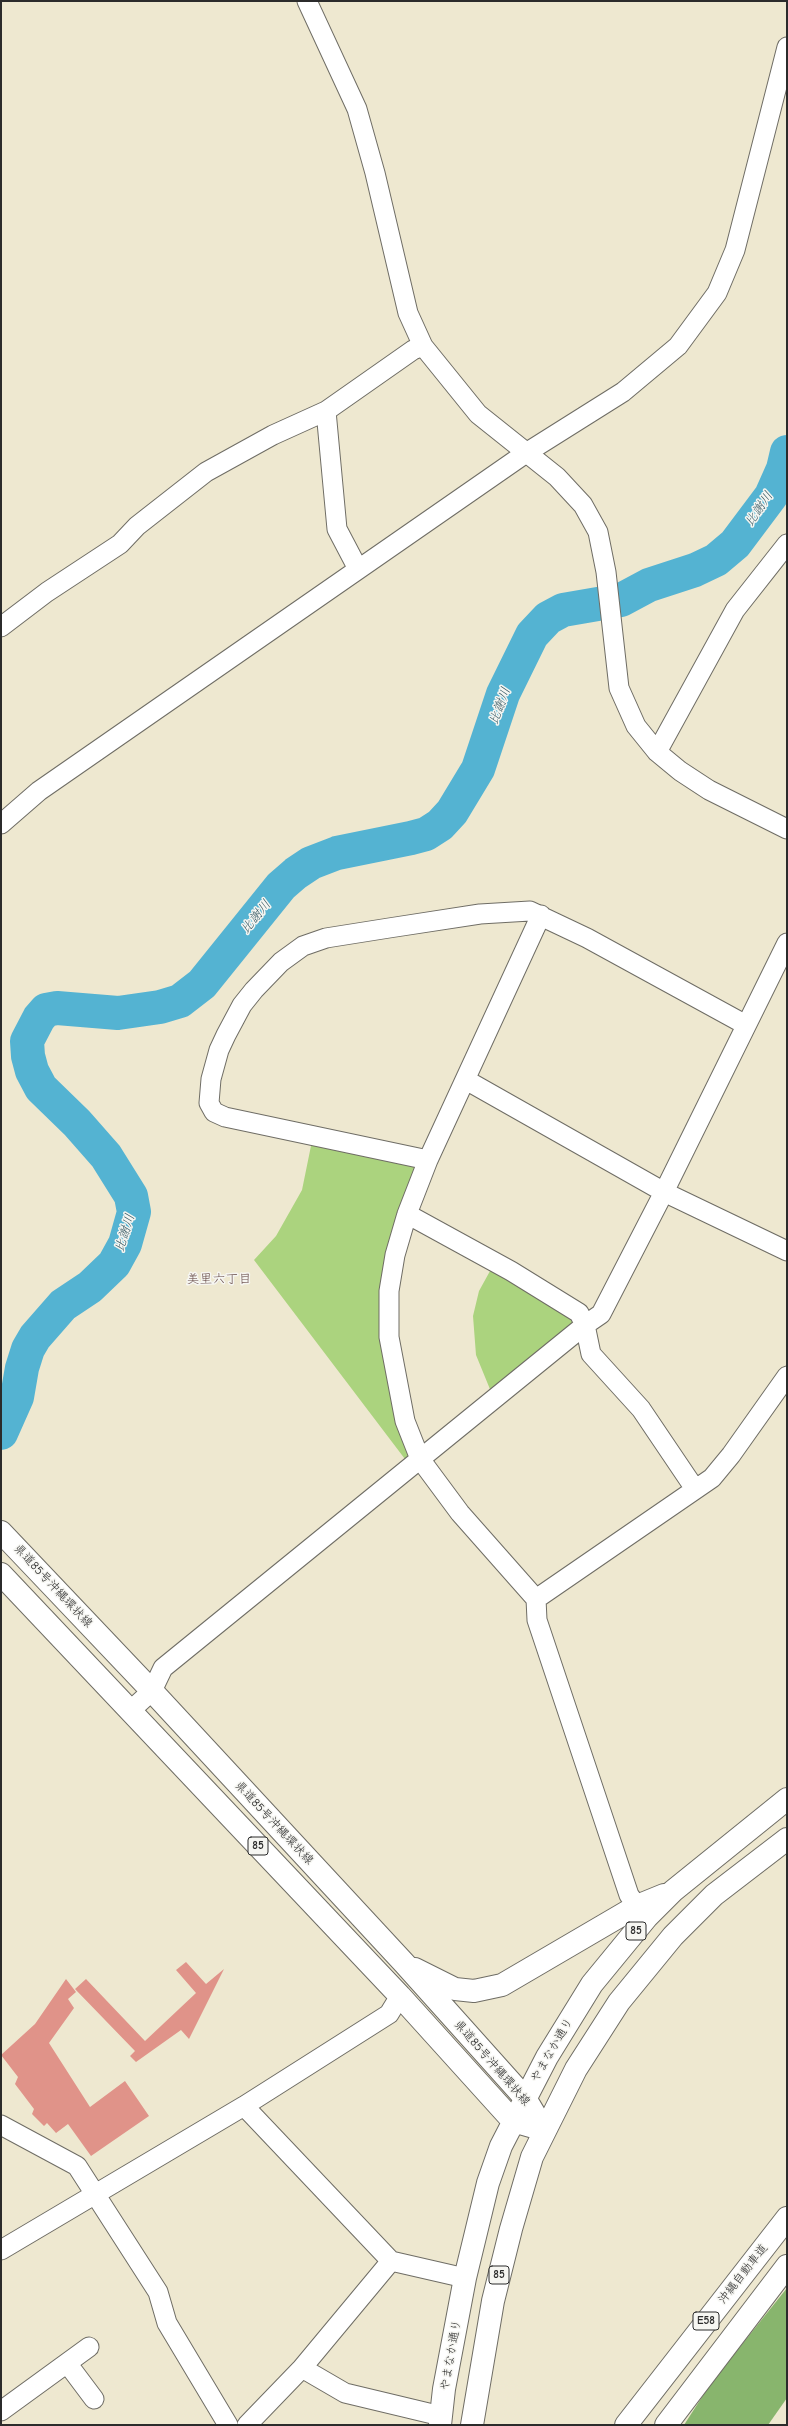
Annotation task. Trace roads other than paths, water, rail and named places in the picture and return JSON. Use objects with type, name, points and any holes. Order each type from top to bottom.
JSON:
[{"type":"main road","name":"県道85号沖縄環状線","points":[[1,1532],[152,1690],[404,1963],[525,2098],[544,2130]]},
{"type":"main road","name":"県道85号沖縄環状線","points":[[1,1574],[400,1996],[513,2120],[544,2130]]},
{"type":"main road","name":"やまなか通り","points":[[440,2420],[444,2389],[465,2278],[488,2183],[513,2120],[547,2057],[592,1984],[647,1917],[673,1891],[787,1799]]},
{"type":"main road","name":"85","points":[[472,2425],[495,2294],[532,2157],[544,2130],[576,2069],[619,2002],[673,1936],[714,1896],[787,1839]]},
{"type":"main road","points":[[404,1963],[455,1989],[474,1991],[502,1985],[638,1906],[673,1891]]},
{"type":"main road","name":"沖縄自動車道","points":[[626,2425],[787,2218]]},
{"type":"main road","name":"E58","points":[[666,2425],[787,2266]]},
{"type":"street","points":[[307,1],[357,109],[375,173],[408,313],[423,346],[478,414],[557,477],[583,505],[598,532],[606,572],[610,624],[619,688],[636,726],[657,752],[680,771],[709,790],[787,830]]},
{"type":"street","points":[[1,824],[39,791],[358,569],[526,453],[623,392],[678,346],[717,293],[735,250],[787,46]]},
{"type":"street","points":[[1,627],[47,592],[120,544],[137,526],[206,472],[274,435],[326,411],[413,350],[423,346]]},
{"type":"street","points":[[326,411],[337,529],[358,569]]},
{"type":"street","points":[[657,752],[735,610],[787,544]]},
{"type":"street","points":[[428,1160],[225,1117],[214,1112],[209,1102],[211,1079],[219,1050],[242,1005],[281,962],[303,946],[326,938],[480,914],[530,911],[541,915],[746,1025]]},
{"type":"street","points":[[541,915],[428,1160],[407,1214],[395,1255],[389,1291],[389,1337],[404,1421],[420,1459],[460,1513],[536,1599],[537,1620],[544,1642],[629,1895],[638,1906]]},
{"type":"street","points":[[130,1711],[152,1690],[163,1668],[585,1325],[601,1314],[664,1192],[787,943]]},
{"type":"street","points":[[466,1080],[664,1192],[787,1251]]},
{"type":"street","points":[[407,1214],[556,1298],[579,1313],[585,1325],[591,1354],[641,1408],[695,1489]]},
{"type":"street","points":[[536,1599],[666,1512],[695,1489],[712,1478],[731,1455],[787,1376]]},
{"type":"street","points":[[1,2250],[244,2106],[389,2014],[400,1996]]},
{"type":"street","points":[[244,2106],[391,2261],[465,2278]]},
{"type":"street","points":[[1,2125],[77,2166],[158,2292],[167,2323],[228,2425]]},
{"type":"street","points":[[246,2425],[302,2368],[391,2261]]},
{"type":"street","points":[[1,2411],[89,2347]]},
{"type":"street","points":[[67,2363],[94,2399]]},
{"type":"street","points":[[302,2368],[345,2393],[440,2420]]},
{"type":"waterway","name":"比謝川","points":[[1,1433],[17,1397],[22,1368],[28,1349],[35,1337],[63,1305],[90,1287],[114,1264],[125,1244],[134,1212],[131,1196],[106,1156],[77,1123],[41,1088],[32,1071],[28,1056],[27,1041],[39,1018],[46,1010],[57,1008],[118,1013],[160,1007],[180,1001],[202,984],[281,886],[296,873],[311,863],[337,853],[426,834],[440,825],[452,812],[478,769],[503,694],[532,635],[548,618],[563,610],[621,600],[649,585],[695,570],[716,560],[735,544],[771,496],[783,469],[787,452]]},
{"type":"district","name":"美里六丁目","points":[[219,1279]]}]
